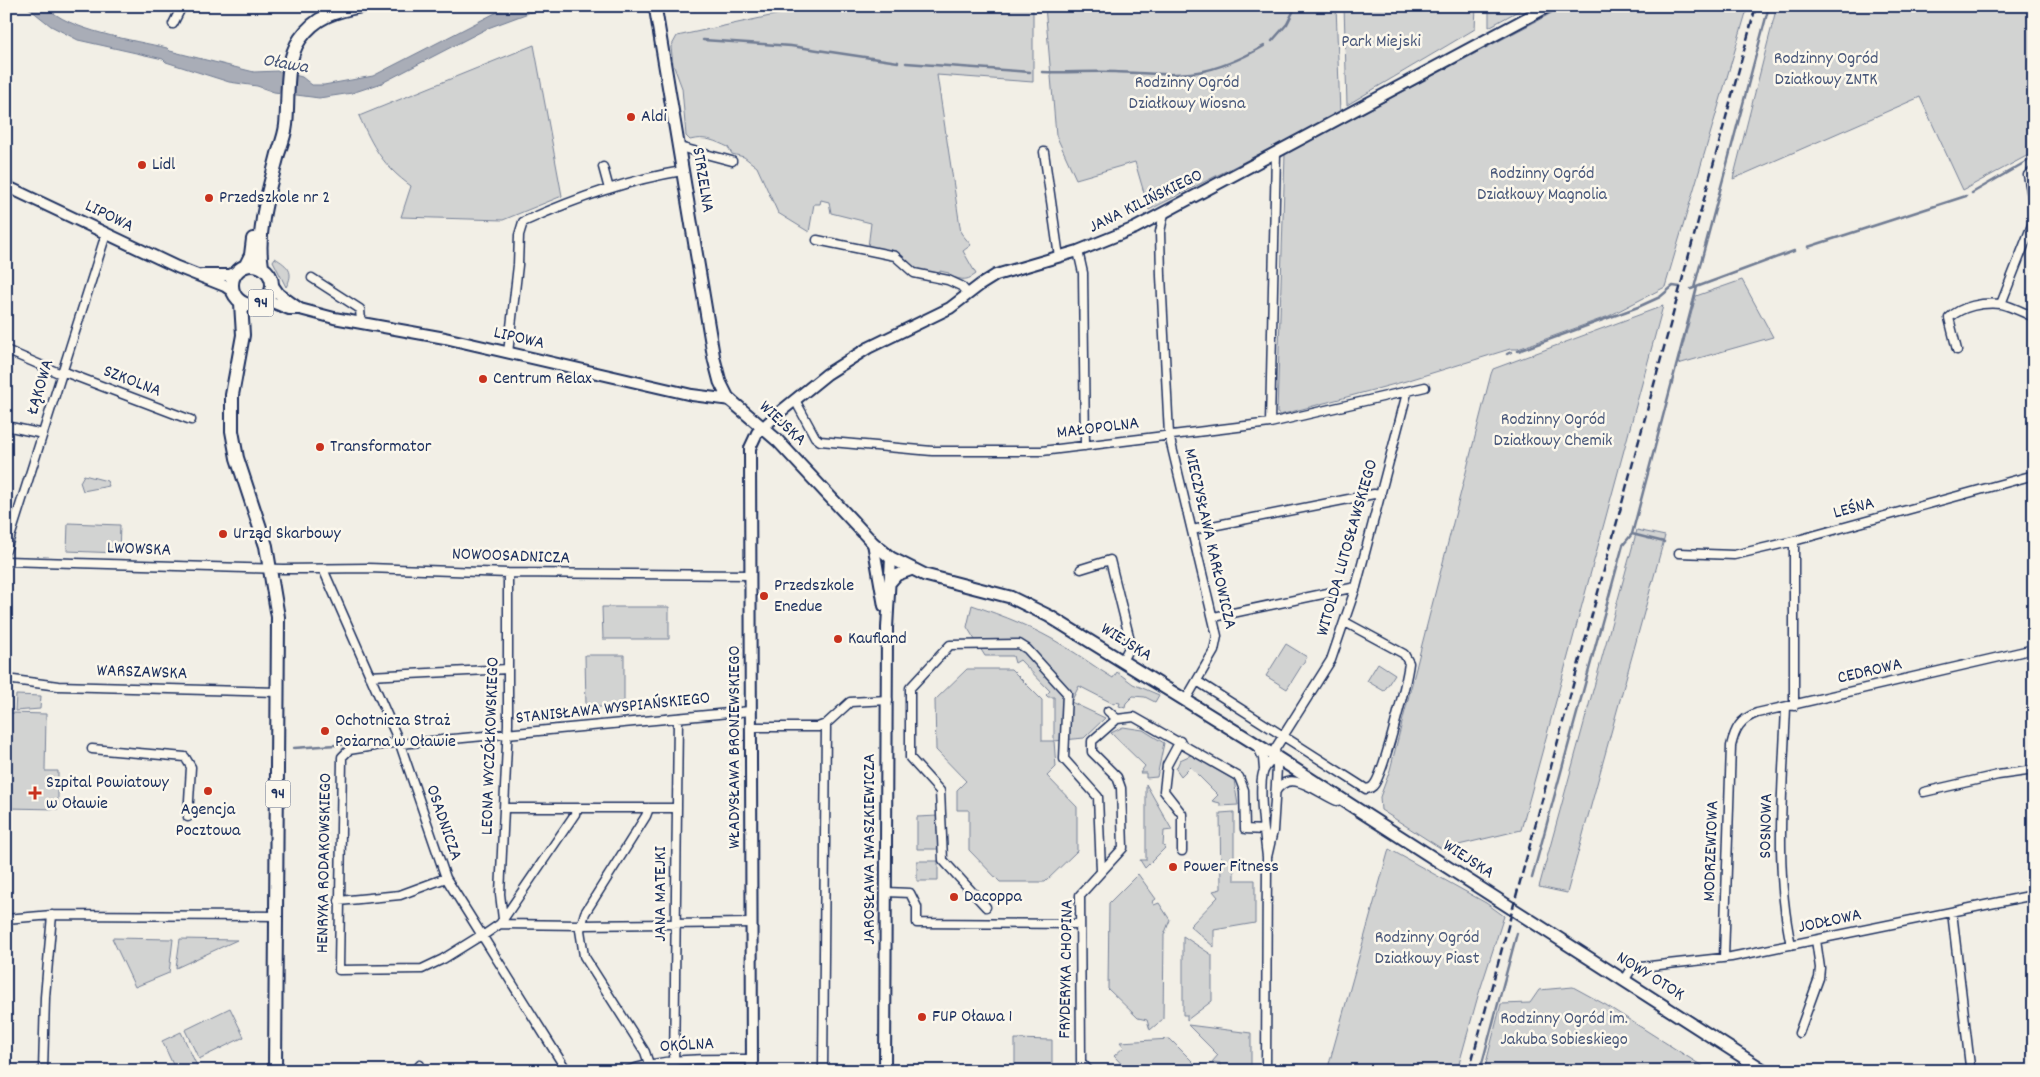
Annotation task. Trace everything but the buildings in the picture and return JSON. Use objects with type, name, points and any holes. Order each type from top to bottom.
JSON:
[{"type":"main road","points":[[320,18],[330,6]]},
{"type":"main road","name":"94","points":[[243,335],[261,303],[270,294],[272,284],[269,274],[262,267],[260,254],[262,230],[286,124],[286,106],[293,55],[300,39],[320,18],[335,11],[362,6]]},
{"type":"main road","name":"STRZELNA","points":[[655,6],[714,359],[724,390],[731,400]]},
{"type":"main road","name":"94","points":[[275,1071],[278,618],[270,568],[258,520],[237,458],[232,431],[232,389],[243,335],[241,303],[232,290],[232,281],[252,253],[272,151],[286,106]]},
{"type":"main road","name":"94","points":[[241,269],[262,267]]},
{"type":"main road","name":"94","points":[[241,303],[261,303]]},
{"type":"main road","name":"WIEJSKA","points":[[731,400],[763,428],[873,543],[890,558],[911,570],[935,578],[979,587],[1010,597],[1049,616],[1257,745],[1516,912]]},
{"type":"main road","name":"NOWY OTOK","points":[[1516,912],[1765,1071]]},
{"type":"street","points":[[173,24],[182,6]]},
{"type":"street","name":"JANA KILIŃSKIEGO","points":[[763,428],[795,400],[853,357],[950,308],[996,275],[1078,252],[1120,235],[1549,6]]},
{"type":"street","points":[[679,147],[732,161]]},
{"type":"street","points":[[1044,152],[1059,257]]},
{"type":"street","points":[[1270,423],[1276,153]]},
{"type":"street","points":[[603,167],[606,190]]},
{"type":"street","points":[[508,352],[518,265],[519,235],[523,222],[606,190],[682,171]]},
{"type":"street","points":[[2031,173],[2034,207]]},
{"type":"street","name":"LIPOWA","points":[[6,186],[106,234],[232,290]]},
{"type":"street","points":[[1160,232],[1164,213]]},
{"type":"street","points":[[1153,218],[1160,232]]},
{"type":"street","points":[[2001,304],[2034,220]]},
{"type":"street","name":"MIECZYSŁAWA KARŁOWICZA","points":[[1160,232],[1169,435],[1218,636],[1216,646],[1185,701]]},
{"type":"street","name":"ŁĄKOWA","points":[[6,550],[106,234]]},
{"type":"street","points":[[816,240],[895,256],[914,273],[948,280],[961,286],[968,294]]},
{"type":"street","points":[[1078,252],[1083,273],[1085,446]]},
{"type":"street","name":"LIPOWA","points":[[199,276],[230,275],[241,269]]},
{"type":"street","points":[[312,278],[360,309],[360,322]]},
{"type":"street","name":"LIPOWA","points":[[272,284],[279,294],[300,309]]},
{"type":"street","name":"LIPOWA","points":[[261,303],[272,302],[289,310],[300,309],[508,352],[695,395],[731,400]]},
{"type":"street","points":[[1957,350],[1949,318],[1962,309],[1976,305],[2001,304],[2034,317]]},
{"type":"street","name":"SZKOLNA","points":[[6,350],[61,373],[191,420]]},
{"type":"street","name":"MAŁOPOLNA","points":[[795,400],[815,437],[820,441],[932,451],[1042,450],[1270,423],[1407,393],[1425,387]]},
{"type":"street","name":"WITOLDA LUTOSŁAWSKIEGO","points":[[1275,757],[1276,746],[1330,660],[1344,622],[1356,587],[1407,393]]},
{"type":"street","points":[[6,426],[43,434]]},
{"type":"street","name":"WŁADYSŁAWA BRONIEWSKIEGO","points":[[752,1071],[750,448],[754,437],[763,428]]},
{"type":"street","name":"LEŚNA","points":[[1679,553],[1734,555],[1794,541],[2034,475]]},
{"type":"street","points":[[1192,530],[1374,494],[1381,495]]},
{"type":"street","name":"SOSNOWA","points":[[1791,945],[1782,886],[1782,811],[1790,706],[1794,541]]},
{"type":"street","name":"JAROSŁAWA IWASZKIEWICZA","points":[[873,543],[887,628]]},
{"type":"street","points":[[879,572],[883,562],[890,558]]},
{"type":"street","name":"JAROSŁAWA IWASZKIEWICZA","points":[[885,1071],[887,628],[890,558]]},
{"type":"street","points":[[1081,569],[1110,560],[1131,644],[1122,661]]},
{"type":"street","name":"LWOWSKA","points":[[6,561],[270,568]]},
{"type":"street","name":"NOWOOSADNICZA","points":[[270,568],[444,570],[508,573],[750,575]]},
{"type":"street","name":"OSADNICZA","points":[[323,569],[399,743],[446,878],[481,937],[567,1071]]},
{"type":"street","points":[[890,583],[896,576],[911,570]]},
{"type":"street","name":"LEONA WYCZÓŁKOWSKIEGO","points":[[502,922],[500,900],[506,808],[508,734],[508,573]]},
{"type":"street","points":[[1214,617],[1356,587]]},
{"type":"street","points":[[1197,681],[1366,789],[1374,785],[1384,758],[1409,663],[1404,654],[1344,622]]},
{"type":"street","points":[[986,907],[942,860],[940,791],[910,758],[910,688],[950,646],[1019,644],[1028,650],[1068,693],[1064,759],[1098,798],[1101,871]]},
{"type":"street","name":"CEDROWA","points":[[1731,746],[1734,732],[1741,721],[1758,713],[2034,649]]},
{"type":"street","points":[[369,676],[508,669]]},
{"type":"street","name":"WARSZAWSKA","points":[[6,679],[58,686],[278,692]]},
{"type":"street","points":[[751,727],[810,728],[826,724],[850,702],[888,700]]},
{"type":"street","points":[[1108,710],[1117,719],[1134,716],[1239,777],[1244,790],[1245,829],[1264,830]]},
{"type":"street","name":"STANISŁAWA WYSPIAŃSKIEGO","points":[[399,743],[750,711]]},
{"type":"street","name":"JANA MATEJKI","points":[[674,1071],[678,718]]},
{"type":"street","name":"FRYDERYKA CHOPINA","points":[[1089,1071],[1081,1062],[1080,895],[1122,848],[1121,788],[1117,777],[1092,752],[1092,741],[1117,719]]},
{"type":"street","points":[[823,1071],[826,724]]},
{"type":"street","points":[[1180,741],[1167,765],[1164,791],[1182,814],[1182,851]]},
{"type":"street","name":"HENRYKA RODAKOWSKIEGO","points":[[399,743],[349,750],[342,756],[339,970],[422,969],[481,937]]},
{"type":"street","points":[[1257,745],[1263,758],[1264,830],[1267,857],[1266,1071]]},
{"type":"street","name":"MODRZEWIOWA","points":[[1724,958],[1731,746]]},
{"type":"street","points":[[92,749],[185,758],[191,767],[188,817]]},
{"type":"street","points":[[1264,770],[1275,757]]},
{"type":"street","points":[[1267,857],[1273,831],[1275,757]]},
{"type":"street","points":[[1924,792],[2034,770]]},
{"type":"street","points":[[1274,793],[1282,783],[1289,780],[1298,780],[1326,796],[1351,806]]},
{"type":"street","points":[[506,808],[676,808]]},
{"type":"street","points":[[481,937],[502,922],[575,814],[576,808]]},
{"type":"street","points":[[649,808],[646,816],[585,913],[581,925],[584,956],[645,1052],[649,1064]]},
{"type":"street","points":[[339,901],[400,895],[446,878]]},
{"type":"street","points":[[886,892],[910,893],[917,907],[917,923],[1080,924]]},
{"type":"street","name":"JODŁOWA","points":[[1624,982],[1632,968],[1724,958],[2034,895]]},
{"type":"street","points":[[500,900],[508,905],[515,902]]},
{"type":"street","points":[[1952,912],[1970,1066]]},
{"type":"street","points":[[42,1071],[45,997],[52,915]]},
{"type":"street","points":[[6,919],[52,915],[277,916]]},
{"type":"street","points":[[502,922],[581,925],[752,924]]},
{"type":"street","points":[[1799,1033],[1819,978],[1820,968],[1816,940]]},
{"type":"street","name":"OKÓLNA","points":[[626,1071],[649,1064],[675,1060],[752,1059]]},
{"type":"green space","points":[[817,6],[1033,6],[1033,82],[937,75],[961,233],[971,245],[963,251],[976,274],[972,277],[963,279],[949,277],[949,273],[940,271],[940,276],[921,273],[908,265],[896,253],[868,247],[871,223],[831,213],[829,202],[821,200],[820,204],[814,204],[809,232],[778,213],[757,167],[744,157],[732,154],[728,147],[719,143],[705,139],[690,140],[686,136],[682,88],[673,64],[671,47],[677,36]]},
{"type":"green space","name":"Rodzinny Ogród Działkowy Wiosna","points":[[1045,6],[1336,6],[1340,113],[1149,210],[1135,162],[1076,179],[1056,135]]},
{"type":"green space","name":"Park Miejski","points":[[1344,6],[1476,6],[1475,29],[1347,105]]},
{"type":"green space","points":[[1489,6],[1527,6],[1489,27]]},
{"type":"green space","name":"Rodzinny Ogród Działkowy Magnolia","points":[[1565,6],[1748,6],[1665,287],[1609,316],[1518,349],[1510,349],[1406,381],[1280,415],[1277,413],[1285,154]]},
{"type":"green space","name":"Rodzinny Ogród Działkowy ZNTK","points":[[1777,6],[2034,6],[2034,152],[1963,190],[1920,97],[1733,179]]},
{"type":"green space","points":[[534,45],[562,196],[503,220],[401,217],[411,186],[393,171],[380,155],[359,116]]},
{"type":"green space","points":[[275,258],[289,270],[290,277],[286,287],[273,261]]},
{"type":"green space","points":[[1742,280],[1773,337],[1678,364],[1696,296]]},
{"type":"green space","name":"Rodzinny Ogród Działkowy Chemik","points":[[1663,306],[1521,830],[1442,849],[1381,810],[1380,797],[1390,770],[1493,369]]},
{"type":"green space","points":[[84,475],[107,481],[109,486],[83,491],[80,482]]},
{"type":"green space","points":[[68,523],[120,525],[119,553],[67,551]]},
{"type":"green space","points":[[1637,530],[1665,536],[1567,893],[1539,887]]},
{"type":"green space","points":[[972,605],[1031,628],[1064,646],[1113,678],[1117,672],[1133,684],[1159,695],[1155,702],[1145,697],[1133,696],[1126,703],[1125,708],[1119,706],[1120,703],[1115,702],[1114,704],[1079,686],[1071,702],[1105,718],[1084,738],[1054,741],[1054,697],[1046,695],[1050,691],[1020,660],[1015,663],[1013,656],[985,656],[967,627]]},
{"type":"green space","points":[[602,607],[669,607],[669,639],[603,639]]},
{"type":"green space","points":[[1286,644],[1307,657],[1287,689],[1266,676]]},
{"type":"green space","points":[[585,655],[624,655],[624,707],[586,707]]},
{"type":"green space","points":[[1378,663],[1395,674],[1384,691],[1367,681]]},
{"type":"green space","points":[[967,669],[1011,669],[1042,700],[1042,741],[1054,741],[1056,767],[1047,776],[1077,807],[1077,851],[1045,882],[1000,882],[969,850],[969,810],[957,810],[957,790],[966,781],[936,750],[935,700]]},
{"type":"green space","points":[[11,690],[11,713],[46,714],[45,771],[58,771],[58,809],[6,808],[6,695]]},
{"type":"green space","points":[[16,695],[41,696],[40,709],[15,711]]},
{"type":"green space","points":[[1123,727],[1143,730],[1164,743],[1157,777],[1146,778],[1146,773],[1140,773],[1145,766],[1111,733]]},
{"type":"green space","points":[[1191,755],[1234,780],[1238,805],[1220,806],[1220,803],[1212,801],[1218,795],[1190,767],[1181,776],[1176,769],[1180,760]]},
{"type":"green space","points":[[1146,784],[1172,830],[1164,831],[1163,846],[1166,847],[1145,868],[1140,860],[1146,860]]},
{"type":"green space","points":[[1234,812],[1234,880],[1255,880],[1255,923],[1214,930],[1214,947],[1190,926],[1218,897],[1213,891],[1221,889],[1220,813]]},
{"type":"green space","points":[[938,816],[938,849],[917,849],[917,817]]},
{"type":"green space","name":"Rodzinny Ogród Działkowy Piast","points":[[1389,849],[1486,903],[1504,916],[1478,996],[1457,1071],[1327,1071]]},
{"type":"green space","points":[[917,861],[938,861],[938,881],[917,881]]},
{"type":"green space","points":[[1138,874],[1156,899],[1152,902],[1154,905],[1159,903],[1170,920],[1164,935],[1163,1019],[1150,1030],[1147,1020],[1138,1018],[1108,989],[1109,903]]},
{"type":"green space","points":[[1183,936],[1212,955],[1212,1001],[1187,1020],[1187,1015],[1183,1015]]},
{"type":"green space","points":[[112,938],[173,939],[169,973],[135,987]]},
{"type":"green space","points":[[180,939],[237,940],[176,968]]},
{"type":"green space","name":"Rodzinny Ogród im. Jakuba Sobieskiego","points":[[1573,987],[1606,1005],[1710,1071],[1484,1071],[1501,1004],[1530,1003],[1539,990]]},
{"type":"green space","points":[[230,1008],[244,1037],[199,1059],[185,1030]]},
{"type":"green space","points":[[1188,1025],[1251,1033],[1251,1071],[1220,1071],[1220,1063],[1212,1062],[1218,1055]]},
{"type":"green space","points":[[181,1032],[197,1066],[187,1071],[176,1071],[162,1041]]},
{"type":"green space","points":[[1015,1039],[1052,1040],[1052,1071],[1015,1071]]},
{"type":"green space","points":[[1170,1039],[1196,1065],[1196,1071],[1128,1071],[1114,1056],[1124,1047],[1120,1042]]},
{"type":"shaded area","points":[[26,6],[46,6],[56,15],[69,22],[120,38],[167,48],[170,51],[254,72],[279,71],[302,77],[312,85],[324,85],[373,76],[503,9],[512,6],[547,6],[488,28],[382,83],[352,93],[319,98],[274,92],[257,86],[229,82],[166,62],[163,59],[78,40],[51,26]]},
{"type":"waterway","points":[[693,6],[695,10]]},
{"type":"waterway","points":[[1272,41],[1287,24],[1296,6]]},
{"type":"waterway","points":[[1694,288],[1769,6]]},
{"type":"waterway","points":[[703,40],[791,46],[898,62]]},
{"type":"waterway","points":[[1042,72],[1192,73],[1225,65],[1264,46]]},
{"type":"waterway","points":[[906,63],[1030,72]]},
{"type":"waterway","points":[[1972,193],[2034,157]]},
{"type":"waterway","points":[[1808,247],[1966,196]]},
{"type":"waterway","points":[[1691,289],[1794,251]]},
{"type":"waterway","points":[[1518,351],[1638,307],[1660,297],[1673,286],[1680,287]]},
{"type":"waterway","points":[[1532,878],[1623,545],[1632,534],[1697,287]]},
{"type":"waterway","points":[[1507,354],[1511,352]]},
{"type":"waterway","points":[[1632,534],[1664,542]]},
{"type":"waterway","points":[[294,748],[377,742]]},
{"type":"waterway","points":[[1480,1071],[1517,933]]},
{"type":"railway","points":[[1469,1071],[1756,6]]},
{"type":"place","name":"Aldi","points":[[631,117]]},
{"type":"place","name":"Lidl","points":[[142,165]]},
{"type":"place","name":"Przedszkole nr 2","points":[[209,198]]},
{"type":"place","name":"Centrum Relax","points":[[483,379]]},
{"type":"place","name":"Transformator","points":[[320,447]]},
{"type":"place","name":"Urząd Skarbowy","points":[[223,534]]},
{"type":"place","name":"Przedszkole Enedue","points":[[764,596]]},
{"type":"place","name":"Kaufland","points":[[838,639]]},
{"type":"place","name":"Ochotnicza Straż Pożarna w Oławie","points":[[325,731]]},
{"type":"place","name":"Agencja Pocztowa","points":[[208,791]]},
{"type":"place","name":"Szpital Powiatowy w Oławie","points":[[35,793]]},
{"type":"place","name":"Power Fitness","points":[[1173,867]]},
{"type":"place","name":"Dacoppa","points":[[954,897]]},
{"type":"place","name":"FUP Oława 1","points":[[922,1017]]},
{"type":"water label","name":"Oława","points":[[285,65]]}]
